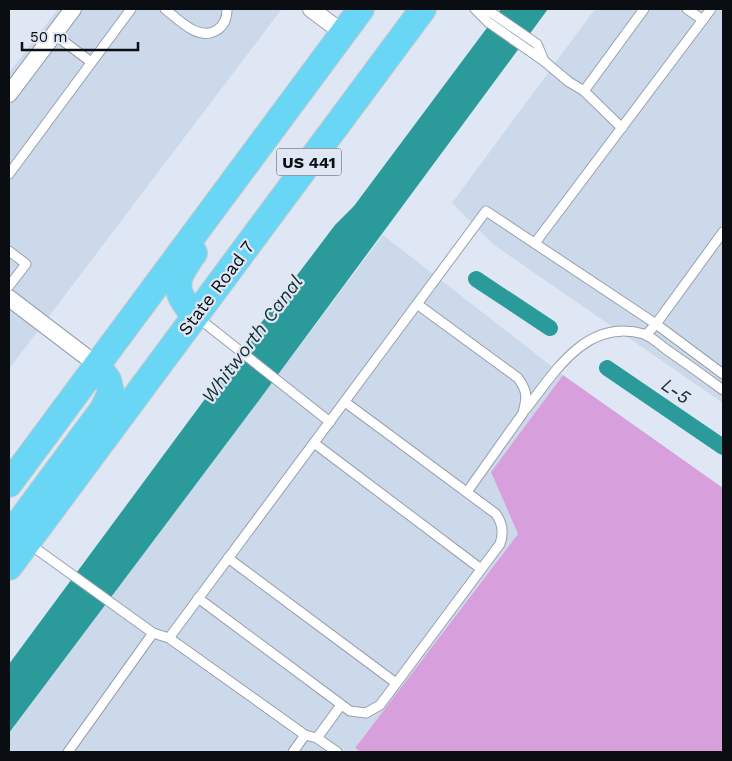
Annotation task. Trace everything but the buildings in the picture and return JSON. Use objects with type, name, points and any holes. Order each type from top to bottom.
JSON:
[{"type":"main road","name":"State Road 7","points":[[9,567],[18,539],[195,316],[423,9]]},
{"type":"main road","name":"US 441","points":[[9,484],[231,185],[352,16]]},
{"type":"main road","points":[[195,316],[181,299],[178,289],[181,271],[212,229],[231,185]]},
{"type":"main road","points":[[18,539],[103,409],[111,392],[108,380],[97,365]]},
{"type":"street","points":[[9,94],[73,9]]},
{"type":"street","points":[[311,9],[352,16]]},
{"type":"street","points":[[9,298],[97,365]]},
{"type":"lane","points":[[9,174],[131,9]]},
{"type":"lane","points":[[165,9],[192,29],[206,34],[214,32],[225,22],[226,9]]},
{"type":"lane","points":[[475,9],[488,22],[584,91],[622,128]]},
{"type":"lane","points":[[584,91],[644,9]]},
{"type":"lane","points":[[687,9],[703,20]]},
{"type":"lane","points":[[535,243],[711,9]]},
{"type":"lane","points":[[486,10],[537,44],[544,61]]},
{"type":"lane","points":[[54,34],[91,62]]},
{"type":"lane","points":[[169,638],[486,211],[656,324],[723,374]]},
{"type":"lane","points":[[646,335],[723,232]]},
{"type":"lane","points":[[9,251],[26,264],[9,286]]},
{"type":"lane","points":[[418,304],[518,378],[526,389],[523,413]]},
{"type":"lane","points":[[195,316],[330,422]]},
{"type":"lane","points":[[467,492],[523,413],[566,358],[582,344],[602,335],[624,332],[646,335],[723,390]]},
{"type":"lane","points":[[198,598],[350,711],[366,713],[380,705],[500,544],[502,529],[496,514],[345,402]]},
{"type":"lane","points":[[314,444],[481,569]]},
{"type":"lane","points":[[18,539],[153,633],[169,638],[306,735],[317,738],[337,752]]},
{"type":"lane","points":[[228,558],[396,683]]},
{"type":"lane","points":[[68,752],[153,633]]},
{"type":"lane","points":[[317,738],[341,705]]},
{"type":"lane","points":[[293,752],[306,735]]},
{"type":"shaded area","points":[[58,9],[281,10],[9,369],[9,73]]},
{"type":"shaded area","points":[[595,9],[723,9],[723,403],[494,245],[452,203]]},
{"type":"shaded area","points":[[383,235],[563,375],[491,472],[518,534],[355,748],[361,752],[9,752],[9,734]]},
{"type":"shaded area","points":[[563,375],[723,488],[723,752],[361,752],[355,748],[518,534],[491,472]]},
{"type":"water","name":"Whitworth Canal","points":[[501,9],[548,9],[257,403],[9,733],[9,664],[267,315],[335,225],[354,206]]},
{"type":"waterway","name":"L-5","points":[[476,279],[550,328]]},
{"type":"waterway","name":"L-5","points":[[607,368],[723,447]]}]
